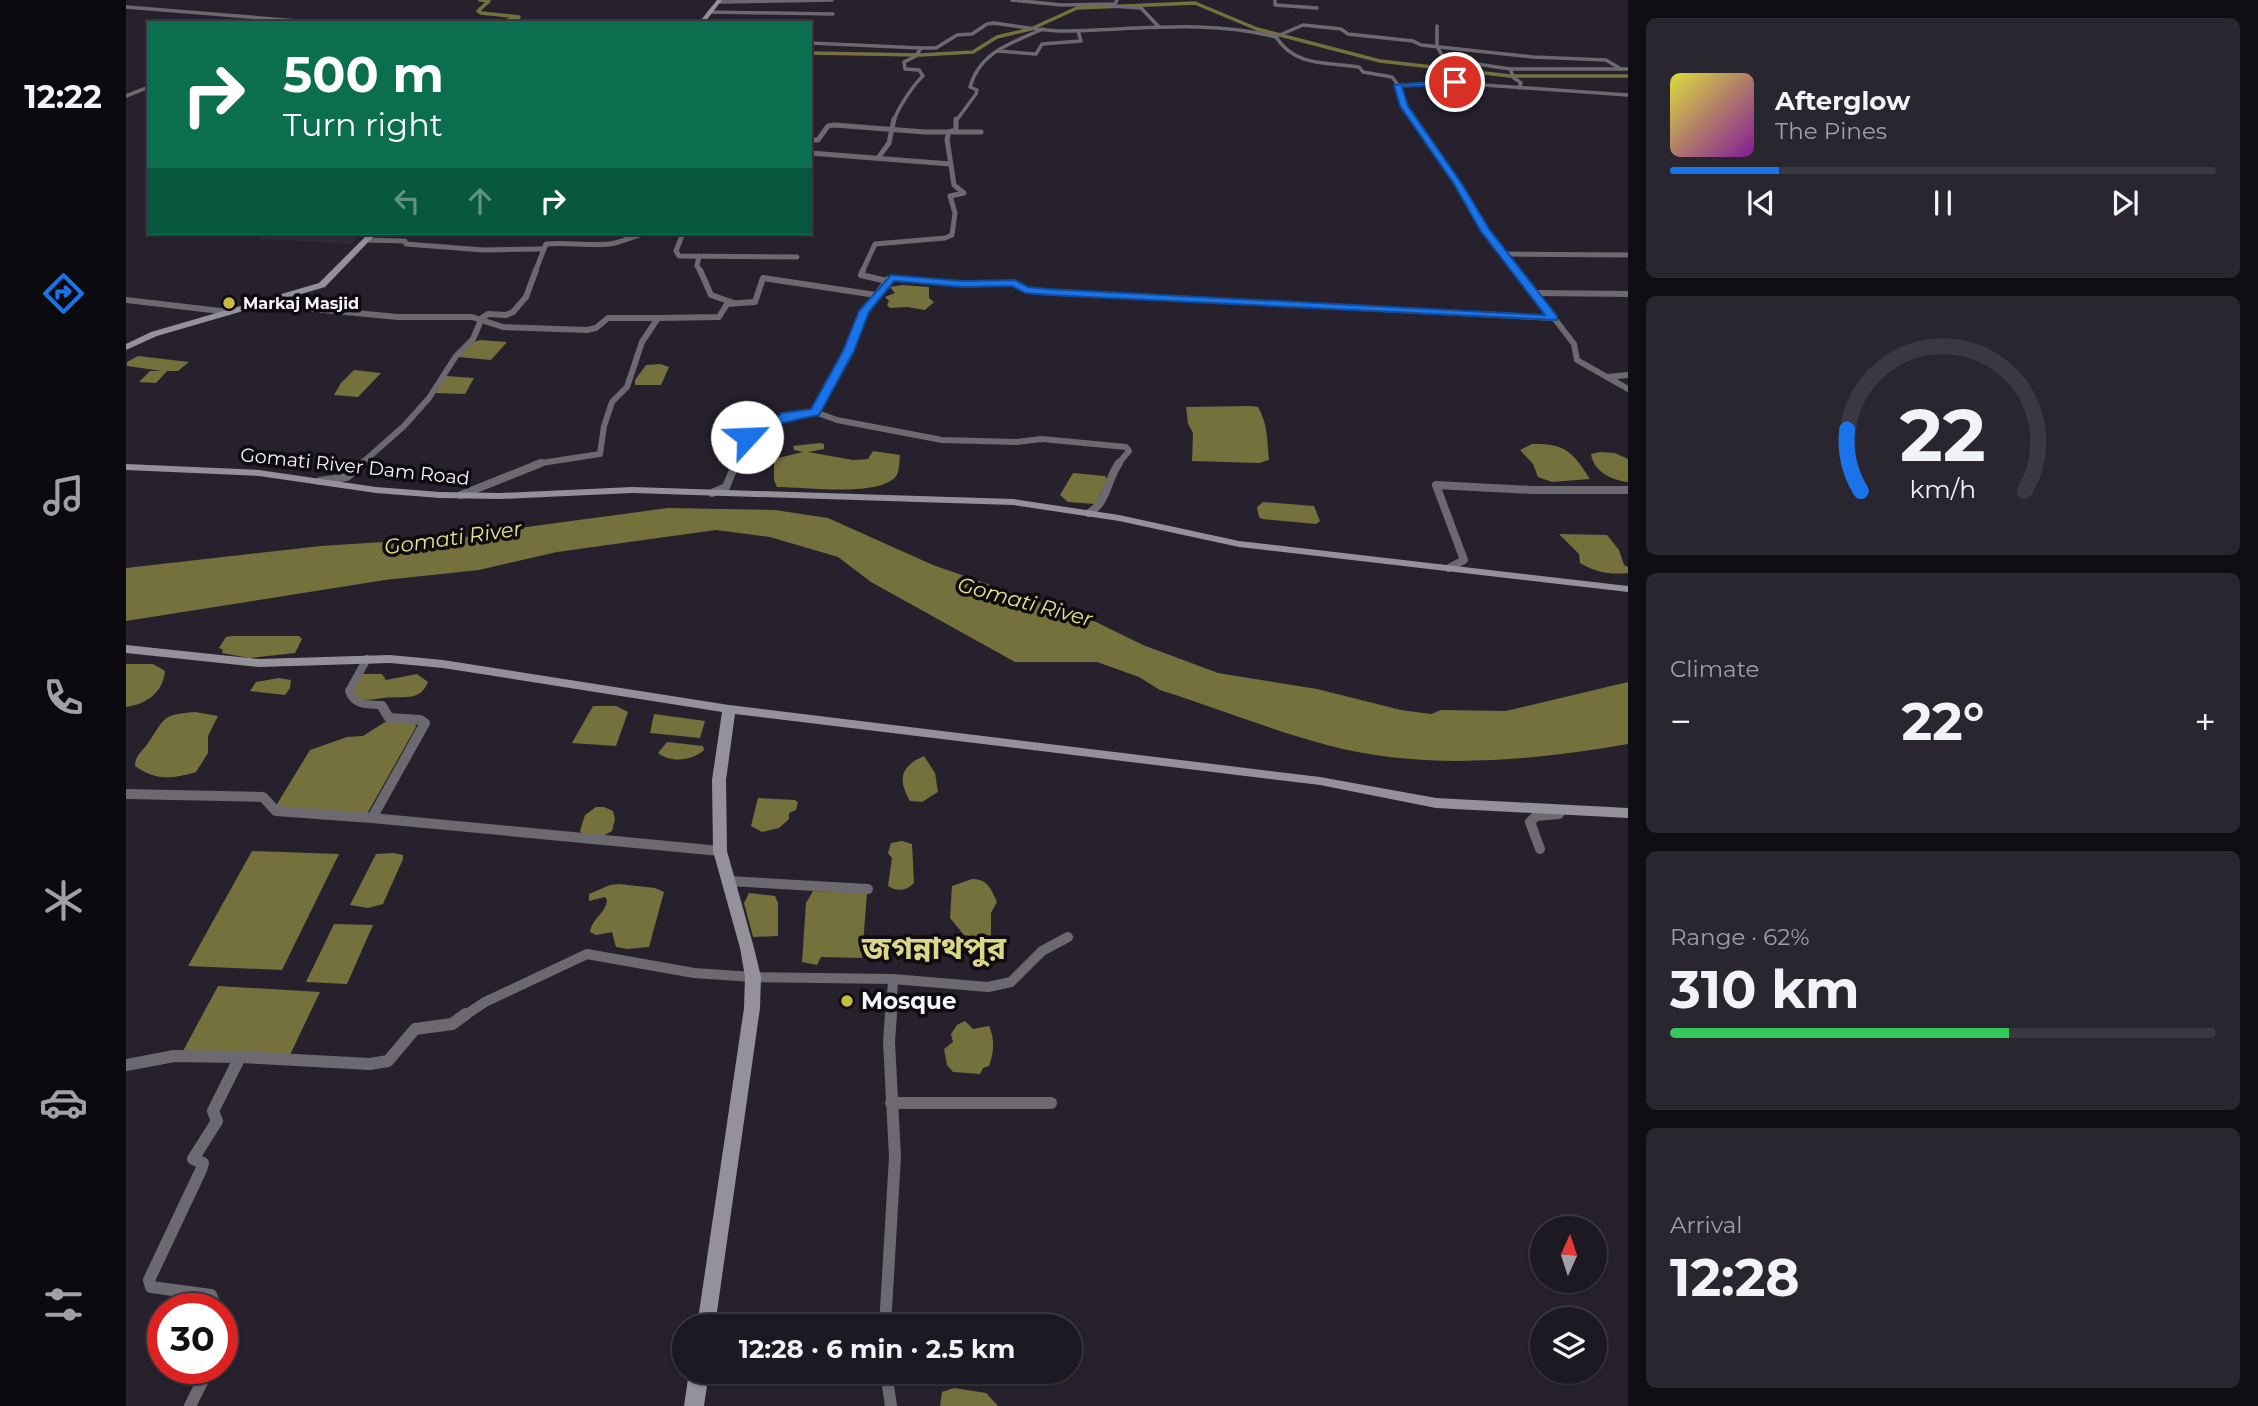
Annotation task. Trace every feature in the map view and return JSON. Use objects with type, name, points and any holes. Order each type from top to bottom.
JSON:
[{"type":"street","points":[[703,21],[719,1],[832,0]]},
{"type":"street","points":[[1012,0],[1062,5],[1111,5],[1117,4],[1117,0]]},
{"type":"street","points":[[1275,0],[1275,5],[1317,8]]},
{"type":"street","points":[[1111,5],[1115,8],[1141,8],[1159,27]]},
{"type":"street","points":[[126,7],[299,21]]},
{"type":"street","points":[[709,12],[833,14]]},
{"type":"street","points":[[812,43],[936,48],[958,35],[972,34],[988,24],[1078,31],[1159,27],[1250,29],[1275,37],[1304,25],[1437,47],[1533,57],[1606,60],[1621,69]]},
{"type":"street","points":[[1437,26],[1437,47],[1444,59],[1449,61],[1510,69],[1628,69]]},
{"type":"street","points":[[949,132],[956,130],[956,118],[976,94],[977,90],[970,87],[973,72],[984,58],[1040,29]]},
{"type":"street","points":[[995,51],[1037,54],[1042,44],[1081,41],[1078,31]]},
{"type":"street","points":[[1275,37],[1280,47],[1298,61],[1359,66],[1363,72],[1392,77],[1398,85],[1404,106],[1458,184],[1485,230],[1573,344],[1577,360],[1628,389]]},
{"type":"street","points":[[878,158],[888,142],[897,111],[912,92],[915,83],[923,76],[920,70],[906,69],[904,65],[904,61],[916,55],[921,48]]},
{"type":"street","points":[[1510,69],[1521,83],[1519,88]]},
{"type":"street","points":[[1398,85],[1422,85],[1432,82],[1628,94]]},
{"type":"street","points":[[126,96],[147,89]]},
{"type":"street","points":[[812,140],[818,140],[832,125],[981,132]]},
{"type":"street","points":[[887,281],[861,275],[875,244],[946,238],[952,235],[955,213],[950,196],[964,193],[954,185],[949,132]]},
{"type":"street","points":[[812,153],[950,164]]},
{"type":"street","points":[[315,481],[347,477],[404,426],[429,398],[456,356],[473,339],[482,318],[488,314],[506,315],[513,312],[526,297],[543,249],[550,243],[603,245],[633,240],[637,235]]},
{"type":"street","points":[[682,235],[676,254],[797,257]]},
{"type":"street","points":[[126,347],[147,337],[326,284],[370,236],[405,241],[406,244],[483,250],[543,249]]},
{"type":"street","points":[[1506,254],[1628,255]]},
{"type":"street","points":[[699,256],[697,266],[706,279],[711,295],[735,303]]},
{"type":"street","points":[[482,318],[486,323],[503,327],[587,330],[596,328],[608,318],[716,317],[721,316],[727,304],[755,302],[761,279],[765,278],[876,295]]},
{"type":"street","points":[[815,412],[849,351],[864,311],[887,281],[894,278],[963,284],[1015,283],[1025,290],[1034,291],[1554,318]]},
{"type":"street","points":[[1536,293],[1628,294]]},
{"type":"street","points":[[126,300],[229,312]]},
{"type":"street","points":[[260,304],[398,317],[482,318]]},
{"type":"street","points":[[457,496],[483,488],[497,479],[535,464],[600,454],[604,426],[612,402],[627,387],[642,342],[658,318]]},
{"type":"street","points":[[1605,377],[1628,375]]},
{"type":"street","points":[[711,494],[726,487],[747,437],[755,428],[775,424],[792,414],[815,412],[837,420],[942,440],[964,438],[1016,442],[1042,439],[1126,447],[1129,451],[1110,475],[1108,491],[1099,507],[1089,513]]},
{"type":"street","name":"Gomati River Dam Road","points":[[126,467],[238,472],[457,496],[632,490],[1013,502],[1089,513],[1239,544],[1628,589]]},
{"type":"street","points":[[1449,568],[1464,560],[1436,485],[1532,490],[1628,490]]},
{"type":"street","points":[[126,649],[259,663],[367,659],[443,664],[729,709],[1320,781],[1436,803],[1611,812],[1627,817]]},
{"type":"street","points":[[367,659],[349,691],[353,700],[358,704],[381,705],[389,718],[420,720],[425,723],[372,818]]},
{"type":"street","points":[[708,1314],[748,1047],[753,977],[720,851],[719,780],[729,709]]},
{"type":"street","points":[[126,794],[263,797],[276,811],[720,851]]},
{"type":"street","points":[[1540,849],[1530,822],[1536,816],[1561,814],[1627,817]]},
{"type":"street","points":[[729,881],[868,889]]},
{"type":"street","points":[[126,1065],[174,1056],[370,1064],[388,1061],[415,1029],[452,1024],[485,1002],[587,954],[598,954],[667,970],[753,977],[893,979],[988,987],[1003,986],[1020,978],[1031,961],[1046,948],[1068,937]]},
{"type":"street","points":[[886,1314],[895,1157],[889,1042],[893,979]]},
{"type":"street","points":[[196,1293],[151,1287],[149,1284],[201,1170],[203,1163],[193,1159],[217,1121],[213,1111],[240,1057]]},
{"type":"street","points":[[891,1103],[980,1105],[1051,1102]]},
{"type":"street","points":[[190,1406],[201,1384]]},
{"type":"street","points":[[694,1406],[697,1384]]},
{"type":"street","points":[[888,1384],[891,1406]]},
{"type":"shaded area","points":[[263,235],[361,235],[351,244],[259,239]]},
{"type":"water","points":[[890,287],[929,287],[929,298],[934,302],[925,310],[890,308],[885,297],[895,293]]},
{"type":"water","points":[[474,342],[507,342],[491,360],[458,357]]},
{"type":"water","points":[[138,356],[189,362],[178,371],[167,371],[156,383],[139,382],[150,371],[162,371],[127,366],[127,362]]},
{"type":"water","points":[[660,364],[669,367],[661,385],[635,385],[635,380],[646,365]]},
{"type":"water","points":[[354,370],[381,373],[358,397],[334,395],[341,383]]},
{"type":"water","points":[[446,376],[474,378],[465,394],[435,393]]},
{"type":"water","points":[[1186,407],[1258,407],[1264,420],[1269,460],[1259,463],[1192,461],[1193,433],[1188,424]]},
{"type":"water","points":[[824,444],[824,449],[808,452],[853,460],[868,459],[873,451],[900,455],[898,473],[892,480],[869,488],[837,490],[777,487],[774,480],[774,459],[803,452],[794,450],[793,446]]},
{"type":"water","points":[[1532,444],[1553,445],[1567,451],[1590,479],[1552,482],[1538,477],[1533,464],[1520,450]]},
{"type":"water","points":[[1615,453],[1628,459],[1628,482],[1610,477],[1596,466],[1591,454]]},
{"type":"water","points":[[1073,473],[1105,476],[1107,479],[1096,504],[1068,502],[1060,495]]},
{"type":"water","points":[[1263,502],[1314,506],[1320,521],[1316,524],[1262,519],[1257,507]]},
{"type":"water","name":"Gomati River","points":[[668,508],[775,510],[828,518],[933,565],[1096,622],[1143,645],[1218,673],[1317,689],[1401,710],[1431,714],[1441,710],[1506,711],[1628,682],[1628,744],[1554,755],[1477,761],[1401,758],[1327,745],[1160,690],[1139,677],[1097,662],[1015,662],[871,582],[838,557],[770,537],[716,530],[557,552],[479,570],[385,580],[126,621],[126,568],[321,546],[477,536],[496,531]]},
{"type":"water","points":[[1559,534],[1607,535],[1619,550],[1624,565],[1628,567],[1628,573],[1603,572],[1580,563],[1579,554]]},
{"type":"water","points":[[299,636],[302,639],[295,653],[249,658],[222,653],[223,650],[219,648],[226,637]]},
{"type":"water","points":[[126,664],[153,664],[165,671],[161,685],[152,696],[126,707]]},
{"type":"water","points":[[360,674],[382,674],[386,680],[417,674],[428,682],[425,689],[415,696],[360,700],[356,699],[352,689]]},
{"type":"water","points":[[279,678],[291,680],[285,695],[250,691],[256,682]]},
{"type":"water","points":[[593,706],[616,706],[628,712],[616,746],[572,743]]},
{"type":"water","points":[[195,712],[218,716],[208,736],[208,753],[196,772],[165,777],[150,774],[135,766],[138,756],[165,719]]},
{"type":"water","points":[[654,714],[705,721],[700,738],[650,733]]},
{"type":"water","points":[[385,722],[415,724],[416,727],[367,814],[274,809],[310,750],[347,737],[363,736]]},
{"type":"water","points":[[667,742],[703,746],[704,750],[687,758],[669,758],[658,753]]},
{"type":"water","points":[[924,756],[935,773],[938,792],[922,802],[910,801],[903,786],[904,774],[910,764]]},
{"type":"water","points":[[758,798],[798,802],[796,810],[789,813],[789,819],[779,828],[762,832],[751,826]]},
{"type":"water","points":[[596,807],[613,811],[615,819],[612,831],[601,837],[582,834],[580,831],[585,815]]},
{"type":"water","points":[[902,841],[912,844],[914,883],[899,890],[888,886],[892,858],[888,853],[891,843]]},
{"type":"water","points":[[252,851],[339,854],[282,970],[188,966]]},
{"type":"water","points":[[376,854],[403,855],[403,859],[383,904],[368,908],[350,905]]},
{"type":"water","points":[[972,879],[985,883],[997,902],[991,913],[991,936],[982,938],[964,935],[950,918],[952,886]]},
{"type":"water","points":[[619,884],[655,888],[664,892],[649,947],[616,947],[612,932],[596,935],[590,932],[607,900],[605,897],[589,901],[589,894]]},
{"type":"water","points":[[813,891],[867,893],[862,958],[821,957],[817,965],[802,962],[806,903]]},
{"type":"water","points":[[749,893],[775,896],[778,903],[778,936],[753,937],[744,903]]},
{"type":"water","points":[[334,924],[373,925],[347,984],[306,982]]},
{"type":"water","points":[[218,986],[320,992],[288,1059],[182,1053]]},
{"type":"water","points":[[965,1021],[973,1029],[989,1026],[991,1031],[992,1056],[989,1066],[983,1068],[980,1074],[953,1072],[947,1065],[944,1049],[953,1042],[951,1034],[957,1025]]},
{"type":"water","points":[[954,1388],[986,1393],[998,1406],[940,1406],[942,1392]]},
{"type":"waterway","points":[[480,0],[489,1],[478,11],[481,13],[519,17],[505,21]]},
{"type":"waterway","points":[[812,53],[920,55],[973,52],[997,37],[1031,29],[1077,8],[1195,3],[1257,29],[1380,61],[1510,76],[1628,76]]},
{"type":"place","name":"Markaj Masjid","points":[[229,303]]},
{"type":"place","name":"Mosque","points":[[847,1001]]},
{"type":"district","name":"জগন্নাথপুর","points":[[934,948]]},
{"type":"route","points":[[747,437],[758,427],[775,424],[786,416],[815,412],[849,351],[864,311],[889,278],[963,284],[1015,283],[1025,290],[1048,292],[1554,318],[1485,230],[1458,184],[1400,98],[1398,85],[1455,82]]}]
